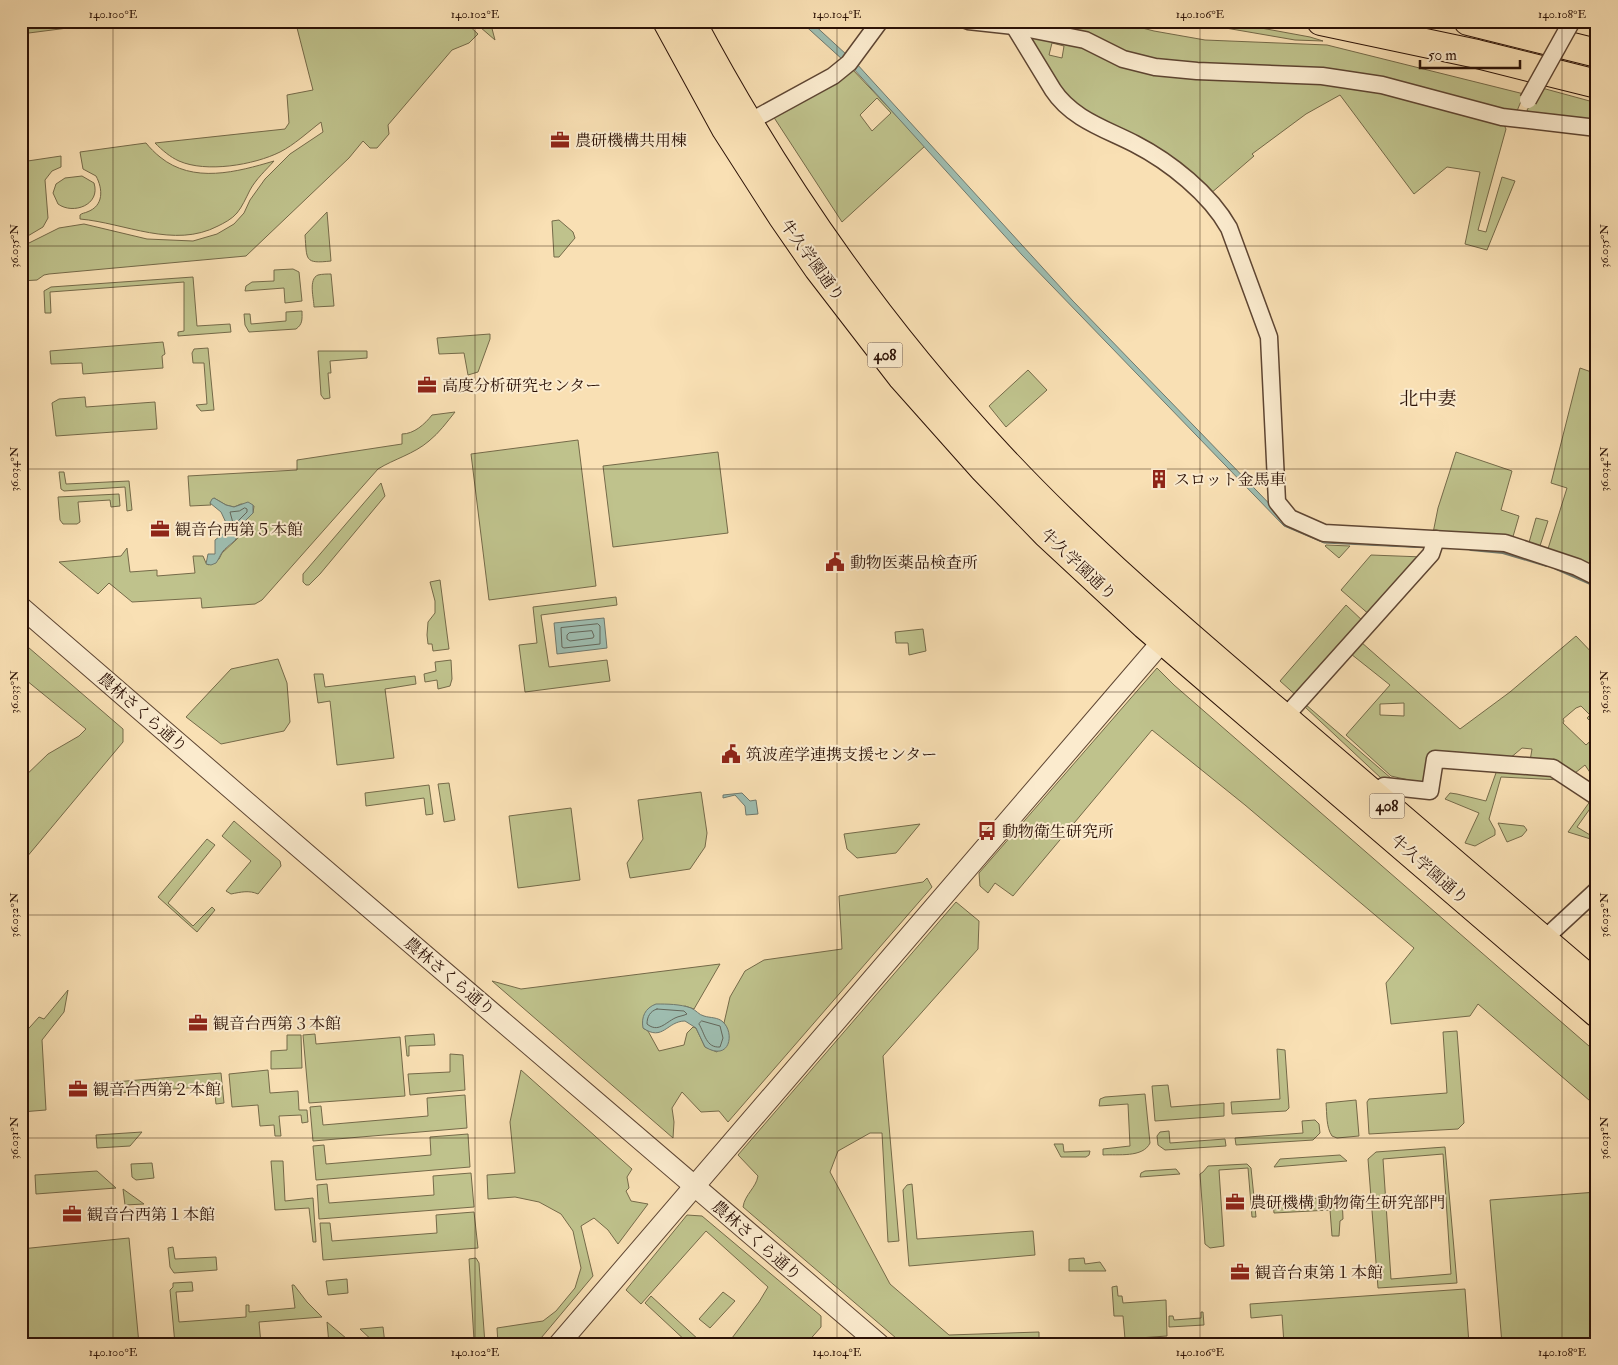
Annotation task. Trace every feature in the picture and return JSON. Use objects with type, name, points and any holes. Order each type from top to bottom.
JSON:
[{"type":"highway","name":"牛久学園通り","points":[[667,21],[736,125]]},
{"type":"highway","name":"牛久学園通り","points":[[690,21],[736,125],[782,216],[818,268],[902,377],[1011,498],[1078,563],[1284,718],[1597,986]]},
{"type":"highway","points":[[1321,21],[1477,54],[1597,84]]},
{"type":"highway","points":[[1468,21],[1597,53]]},
{"type":"highway","name":"牛久学園通り","points":[[1170,633],[1597,1013]]},
{"type":"street","points":[[736,125],[833,76],[849,63],[880,21]]},
{"type":"street","points":[[968,21],[1014,26],[1085,40],[1123,59],[1155,68],[1322,76],[1382,85],[1516,119],[1597,128]]},
{"type":"street","points":[[1516,119],[1572,21]]},
{"type":"street","points":[[1014,26],[1053,90],[1065,105],[1085,120],[1155,155],[1199,191],[1223,218],[1229,228],[1269,337],[1277,502],[1290,518],[1324,533],[1504,543],[1577,567],[1597,577]]},
{"type":"street","points":[[1284,718],[1432,554],[1436,538]]},
{"type":"street","name":"農林さくら通り","points":[[21,607],[878,1344]]},
{"type":"street","points":[[560,1344],[1170,633]]},
{"type":"street","points":[[1372,793],[1384,786],[1430,791],[1435,759],[1553,768],[1597,797]]},
{"type":"street","points":[[1543,940],[1597,890]]},
{"type":"green space","points":[[21,21],[122,21],[21,34]]},
{"type":"green space","points":[[329,21],[464,21],[478,34],[469,43],[452,50],[388,125],[389,134],[377,148],[370,148],[363,141],[349,158],[246,256],[49,274],[37,280],[21,281],[21,247],[59,228],[84,224],[147,239],[193,241],[217,234],[234,224],[244,213],[250,200],[265,179],[290,154],[323,132],[321,122],[280,152],[257,161],[230,166],[190,165],[172,157],[155,143],[285,129],[289,123],[287,95],[313,90],[296,24]]},
{"type":"green space","points":[[473,21],[490,21],[495,40]]},
{"type":"green space","points":[[1030,21],[1115,21],[1154,31],[1205,40],[1327,45],[1524,94],[1515,112],[1377,80],[1166,62],[1129,55]]},
{"type":"green space","points":[[1185,21],[1223,21],[1323,41],[1295,40]]},
{"type":"green space","points":[[1027,32],[1086,47],[1124,67],[1334,83],[1378,89],[1503,123],[1506,129],[1478,230],[1486,232],[1502,177],[1515,181],[1487,250],[1465,244],[1480,172],[1447,167],[1414,194],[1340,95],[1306,114],[1252,154],[1254,156],[1210,194],[1063,95]],"holes":[[[1052,43],[1064,46],[1062,58],[1049,55]]]},
{"type":"green space","points":[[852,69],[925,146],[842,222],[773,116]],"holes":[[[877,98],[891,113],[872,131],[860,115]]]},
{"type":"green space","points":[[1542,88],[1597,103],[1597,123],[1529,115],[1527,110]]},
{"type":"green space","points":[[146,143],[158,155],[173,165],[187,171],[201,173],[230,172],[274,161],[255,182],[241,208],[235,215],[220,225],[201,232],[167,235],[80,219],[81,214],[97,206],[101,192],[96,176],[83,169],[80,152]]},
{"type":"green space","points":[[61,156],[61,167],[52,171],[45,180],[48,218],[43,227],[21,240],[21,162]]},
{"type":"green space","points":[[82,176],[94,183],[95,191],[90,202],[78,208],[64,207],[58,204],[53,193],[56,184],[65,178]]},
{"type":"green space","points":[[327,212],[331,261],[311,261],[307,255],[305,235]]},
{"type":"green space","points":[[559,220],[573,232],[575,238],[559,257],[554,257],[552,221]]},
{"type":"green space","points":[[293,269],[299,272],[302,301],[285,303],[284,288],[245,291],[246,286],[252,282],[274,281],[274,270]]},
{"type":"green space","points":[[331,274],[334,306],[314,307],[312,285],[315,277]]},
{"type":"green space","points":[[193,277],[197,326],[230,324],[231,332],[178,336],[178,332],[184,331],[184,282],[50,292],[51,313],[45,313],[44,291],[51,287]]},
{"type":"green space","points":[[302,311],[301,323],[296,329],[249,332],[245,325],[244,314],[250,314],[251,324],[286,321],[286,312]]},
{"type":"green space","points":[[490,334],[490,339],[478,372],[468,375],[464,353],[439,354],[437,338]]},
{"type":"green space","points":[[163,342],[165,354],[162,356],[163,368],[83,374],[82,363],[51,364],[50,351]]},
{"type":"green space","points":[[208,348],[214,410],[201,411],[196,405],[207,404],[204,363],[193,363],[192,353],[194,349]]},
{"type":"green space","points":[[318,351],[367,351],[367,358],[330,361],[331,373],[328,373],[330,398],[324,399],[321,395]]},
{"type":"green space","points":[[1580,368],[1597,374],[1597,571],[1547,552],[1567,488],[1551,483]]},
{"type":"green space","points":[[1028,370],[1047,390],[1006,427],[989,406]]},
{"type":"green space","points":[[85,397],[86,407],[155,402],[157,429],[56,436],[52,403],[59,399]]},
{"type":"green space","points":[[455,412],[443,427],[423,446],[378,469],[262,600],[255,604],[202,608],[201,598],[132,602],[109,583],[98,594],[59,562],[121,556],[127,548],[130,572],[157,570],[157,576],[195,573],[193,556],[203,556],[208,565],[219,559],[222,553],[239,536],[239,527],[253,513],[254,506],[241,504],[234,507],[214,498],[210,503],[211,505],[190,506],[188,476],[297,470],[297,460],[402,444],[402,434],[419,428],[432,415]]},
{"type":"green space","points":[[578,440],[596,586],[489,600],[471,454]]},
{"type":"green space","points":[[718,452],[728,533],[613,547],[603,466]]},
{"type":"green space","points":[[1456,452],[1512,471],[1501,510],[1519,516],[1512,540],[1433,533],[1438,508]]},
{"type":"green space","points":[[59,472],[64,472],[66,484],[129,481],[132,510],[127,511],[125,487],[64,491],[61,489]]},
{"type":"green space","points":[[381,483],[385,496],[320,574],[309,585],[306,585],[303,582],[303,574]]},
{"type":"green space","points":[[119,494],[120,506],[111,507],[110,500],[78,502],[80,522],[77,524],[63,524],[60,520],[58,497]]},
{"type":"green space","points":[[1536,518],[1548,521],[1539,549],[1528,546]]},
{"type":"green space","points":[[1326,545],[1350,546],[1339,558]]},
{"type":"green space","points":[[1371,555],[1423,557],[1371,616],[1341,590]]},
{"type":"green space","points":[[440,580],[449,649],[433,651],[432,644],[428,644],[427,635],[428,622],[435,613],[435,601],[430,582]]},
{"type":"green space","points":[[616,597],[617,605],[541,615],[549,667],[607,660],[610,681],[525,692],[519,645],[537,643],[533,607]]},
{"type":"green space","points":[[1346,605],[1365,623],[1299,698],[1280,681]]},
{"type":"green space","points":[[923,629],[926,651],[909,655],[908,643],[896,643],[895,632]]},
{"type":"green space","points":[[1576,636],[1597,658],[1597,728],[1587,718],[1590,715],[1581,706],[1563,719],[1563,723],[1586,745],[1597,735],[1597,782],[1590,785],[1591,774],[1585,765],[1575,773],[1554,759],[1549,761],[1530,761],[1532,749],[1522,748],[1509,759],[1434,754],[1429,779],[1422,783],[1391,776],[1346,735],[1390,685],[1351,654],[1361,642],[1460,729],[1510,692]],"holes":[[[1404,703],[1404,716],[1380,715],[1380,704]]]},
{"type":"green space","points":[[21,641],[123,729],[123,742],[21,864],[21,780],[48,754],[79,736],[86,729],[21,676]]},
{"type":"green space","points":[[278,659],[287,683],[290,722],[284,731],[221,744],[186,717],[231,669]]},
{"type":"green space","points":[[451,660],[452,679],[450,686],[438,689],[437,680],[425,682],[424,674],[436,671],[435,662]]},
{"type":"green space","points":[[1157,668],[1174,685],[1597,1053],[1597,1107],[1478,1004],[1470,1016],[1391,1024],[1386,983],[1414,948],[1245,805],[1152,730],[1013,896],[995,883],[988,893],[980,886],[979,873]]},
{"type":"green space","points":[[314,674],[323,674],[325,687],[415,676],[416,684],[385,689],[394,758],[337,765],[330,701],[318,703]]},
{"type":"green space","points":[[1305,704],[1392,779],[1382,779],[1305,707]]},
{"type":"green space","points":[[1497,770],[1550,773],[1561,780],[1501,777],[1489,819],[1495,830],[1495,835],[1475,846],[1465,843],[1479,813],[1445,799],[1450,793],[1486,801]]},
{"type":"green space","points":[[449,783],[455,820],[444,822],[438,784]]},
{"type":"green space","points":[[429,785],[433,814],[426,815],[424,798],[366,806],[365,793]]},
{"type":"green space","points":[[701,792],[707,833],[705,847],[690,869],[630,878],[627,863],[643,839],[638,800]]},
{"type":"green space","points":[[1591,800],[1594,803],[1577,827],[1595,838],[1597,836],[1597,841],[1568,832]]},
{"type":"green space","points":[[571,808],[580,880],[518,888],[509,816]]},
{"type":"green space","points":[[234,821],[280,861],[281,866],[258,894],[242,892],[231,894],[226,891],[251,861],[222,836]]},
{"type":"green space","points":[[1498,823],[1524,826],[1527,830],[1522,836],[1507,842]]},
{"type":"green space","points":[[920,824],[896,853],[857,858],[847,849],[844,834]]},
{"type":"green space","points":[[207,839],[215,845],[168,903],[193,926],[212,907],[215,910],[197,932],[158,897]]},
{"type":"green space","points":[[927,878],[932,887],[728,1122],[719,1111],[701,1112],[682,1092],[672,1108],[674,1122],[673,1138],[492,981],[521,989],[720,964],[694,1009],[685,1006],[643,1028],[648,1031],[659,1051],[684,1045],[687,1033],[693,1027],[696,1028],[705,1047],[717,1052],[727,1031],[724,1023],[730,997],[745,971],[764,960],[842,949],[839,896],[923,882]]},
{"type":"green space","points":[[956,902],[979,921],[978,949],[883,1056],[899,1241],[888,1242],[882,1133],[870,1133],[838,1151],[830,1172],[890,1284],[949,1335],[1039,1332],[1039,1344],[903,1344],[743,1207],[758,1176],[738,1155]]},
{"type":"green space","points":[[68,990],[64,1012],[42,1040],[46,1110],[21,1112],[21,1037],[39,1017],[44,1019]]},
{"type":"green space","points":[[1457,1031],[1464,1123],[1458,1129],[1369,1134],[1367,1102],[1369,1099],[1447,1093],[1443,1032]]},
{"type":"green space","points":[[315,1034],[316,1044],[400,1037],[405,1096],[309,1103],[303,1035]]},
{"type":"green space","points":[[434,1034],[435,1045],[409,1046],[409,1056],[407,1056],[405,1036]]},
{"type":"green space","points":[[287,1035],[301,1035],[302,1068],[271,1069],[271,1051],[287,1050]]},
{"type":"green space","points":[[1277,1049],[1285,1050],[1289,1108],[1286,1111],[1232,1114],[1231,1102],[1280,1099]]},
{"type":"green space","points":[[450,1054],[463,1055],[465,1090],[410,1095],[408,1074],[450,1072]]},
{"type":"green space","points":[[268,1070],[270,1093],[298,1091],[299,1110],[307,1110],[308,1122],[302,1123],[301,1115],[279,1116],[281,1136],[275,1136],[274,1125],[260,1126],[258,1105],[232,1107],[229,1074]]},
{"type":"green space","points":[[521,1070],[632,1169],[627,1177],[629,1188],[626,1191],[631,1201],[648,1204],[618,1244],[608,1230],[594,1218],[581,1226],[593,1276],[536,1344],[498,1344],[497,1328],[543,1321],[556,1311],[575,1288],[581,1268],[573,1231],[561,1214],[539,1202],[515,1197],[488,1199],[487,1175],[515,1173],[510,1122]]},
{"type":"green space","points":[[221,1073],[224,1103],[216,1104],[214,1086],[104,1094],[103,1083]]},
{"type":"green space","points":[[1168,1085],[1171,1107],[1224,1103],[1224,1116],[1155,1121],[1152,1086]]},
{"type":"green space","points":[[1145,1094],[1150,1143],[1147,1148],[1136,1153],[1103,1155],[1103,1149],[1130,1146],[1128,1104],[1099,1106],[1100,1099]]},
{"type":"green space","points":[[465,1095],[467,1128],[313,1141],[310,1107],[321,1106],[323,1125],[428,1116],[427,1098]]},
{"type":"green space","points":[[1356,1100],[1359,1136],[1337,1138],[1332,1136],[1328,1125],[1326,1103]]},
{"type":"green space","points":[[1315,1120],[1319,1124],[1320,1133],[1313,1140],[1236,1145],[1235,1138],[1303,1133],[1302,1121]]},
{"type":"green space","points":[[1169,1131],[1170,1143],[1225,1139],[1226,1146],[1165,1150],[1158,1145],[1157,1136],[1160,1132]]},
{"type":"green space","points":[[142,1132],[130,1146],[97,1148],[96,1135]]},
{"type":"green space","points":[[468,1134],[470,1167],[316,1180],[313,1146],[324,1145],[326,1164],[431,1155],[430,1137]]},
{"type":"green space","points":[[1054,1144],[1063,1144],[1064,1152],[1090,1151],[1089,1155],[1086,1157],[1061,1157]]},
{"type":"green space","points":[[1445,1147],[1457,1283],[1378,1288],[1368,1159],[1376,1152]],"holes":[[[1443,1154],[1451,1274],[1391,1279],[1383,1159]]]},
{"type":"green space","points":[[1340,1155],[1347,1161],[1274,1167],[1280,1159]]},
{"type":"green space","points":[[271,1161],[283,1161],[285,1201],[313,1198],[316,1242],[313,1242],[309,1208],[275,1210]]},
{"type":"green space","points":[[152,1163],[154,1178],[136,1180],[132,1177],[131,1164]]},
{"type":"green space","points":[[1247,1164],[1251,1168],[1256,1217],[1252,1217],[1248,1168],[1219,1170],[1224,1246],[1210,1248],[1205,1244],[1200,1174],[1208,1166]]},
{"type":"green space","points":[[1176,1169],[1180,1174],[1140,1177],[1141,1173],[1145,1171]]},
{"type":"green space","points":[[97,1171],[116,1188],[36,1194],[35,1175]]},
{"type":"green space","points":[[471,1173],[474,1207],[319,1219],[317,1185],[327,1184],[329,1203],[434,1195],[433,1176]]},
{"type":"green space","points":[[912,1184],[917,1239],[1033,1231],[1035,1255],[909,1266],[903,1190],[907,1185]]},
{"type":"green space","points":[[123,1189],[144,1204],[125,1205]]},
{"type":"green space","points":[[1597,1192],[1597,1344],[1502,1344],[1490,1200]]},
{"type":"green space","points":[[1342,1196],[1343,1219],[1340,1221],[1339,1236],[1332,1236],[1330,1210],[1274,1213],[1273,1202]]},
{"type":"green space","points":[[474,1212],[478,1248],[323,1260],[320,1223],[330,1223],[332,1241],[437,1233],[436,1215]]},
{"type":"green space","points":[[687,1215],[702,1216],[821,1316],[821,1327],[806,1344],[708,1344],[710,1342],[729,1342],[768,1287],[706,1231],[641,1304],[626,1290]]},
{"type":"green space","points":[[129,1238],[139,1344],[21,1344],[21,1249]]},
{"type":"green space","points":[[173,1247],[175,1259],[216,1257],[217,1270],[174,1273],[170,1267],[168,1248]]},
{"type":"green space","points":[[476,1258],[479,1263],[485,1344],[450,1344],[474,1340],[469,1259]]},
{"type":"green space","points":[[1084,1258],[1085,1264],[1100,1262],[1106,1271],[1069,1271],[1069,1259]]},
{"type":"green space","points":[[347,1279],[348,1293],[328,1295],[326,1281]]},
{"type":"green space","points":[[192,1282],[193,1291],[176,1292],[179,1322],[246,1317],[246,1305],[249,1305],[249,1312],[295,1308],[292,1285],[322,1317],[259,1322],[261,1344],[175,1344],[170,1290],[173,1287],[173,1283]]},
{"type":"green space","points":[[1117,1286],[1118,1296],[1122,1296],[1123,1303],[1166,1300],[1167,1336],[1125,1339],[1123,1316],[1114,1316],[1112,1287]]},
{"type":"green space","points":[[1465,1289],[1469,1344],[1284,1344],[1282,1315],[1251,1318],[1250,1304]]},
{"type":"green space","points":[[723,1292],[735,1301],[710,1328],[699,1319]]},
{"type":"green space","points":[[651,1296],[700,1341],[697,1344],[689,1344],[645,1303]]},
{"type":"green space","points":[[1201,1312],[1203,1312],[1204,1325],[1169,1327],[1169,1316],[1173,1316],[1174,1320],[1201,1318]]},
{"type":"green space","points":[[327,1322],[353,1344],[329,1344]]},
{"type":"green space","points":[[383,1327],[385,1344],[376,1344],[360,1329]]},
{"type":"water","points":[[800,21],[810,21],[847,55],[843,60]]},
{"type":"water","points":[[856,63],[1073,301],[1287,522],[1427,543],[1428,548],[1324,543],[1284,526],[1022,255],[852,67]]},
{"type":"water","points":[[214,498],[234,507],[248,502],[253,505],[253,513],[239,527],[236,539],[223,551],[216,563],[211,565],[206,564],[208,554],[215,554],[215,540],[228,527],[221,512],[210,503]]},
{"type":"water","points":[[604,618],[607,648],[557,654],[554,623]]},
{"type":"water","points":[[742,793],[750,801],[756,800],[758,814],[746,815],[745,806],[735,795],[723,798],[723,795]]},
{"type":"water","points":[[656,1004],[674,1004],[687,1007],[702,1015],[721,1020],[729,1033],[728,1044],[725,1049],[713,1051],[705,1047],[696,1028],[685,1021],[655,1033],[643,1028],[645,1013]]},
{"type":"waterway","points":[[1471,549],[1503,552],[1547,565]]},
{"type":"waterway","points":[[1556,568],[1597,586]]},
{"type":"place","name":"農研機構共用棟","points":[[560,140]]},
{"type":"place","name":"高度分析研究センター","points":[[427,385]]},
{"type":"place","name":"スロット金馬車","points":[[1159,479]]},
{"type":"place","name":"観音台西第５本館","points":[[160,529]]},
{"type":"place","name":"動物医薬品検査所","points":[[835,562]]},
{"type":"place","name":"筑波産学連携支援センター","points":[[731,754]]},
{"type":"place","name":"動物衛生研究所","points":[[987,831]]},
{"type":"place","name":"観音台西第３本館","points":[[198,1023]]},
{"type":"place","name":"観音台西第２本館","points":[[78,1089]]},
{"type":"place","name":"農研機構 動物衛生研究部門","points":[[1235,1202]]},
{"type":"place","name":"観音台西第１本館","points":[[72,1214]]},
{"type":"place","name":"観音台東第１本館","points":[[1240,1272]]},
{"type":"district","name":"北中妻","points":[[1428,398]]}]
